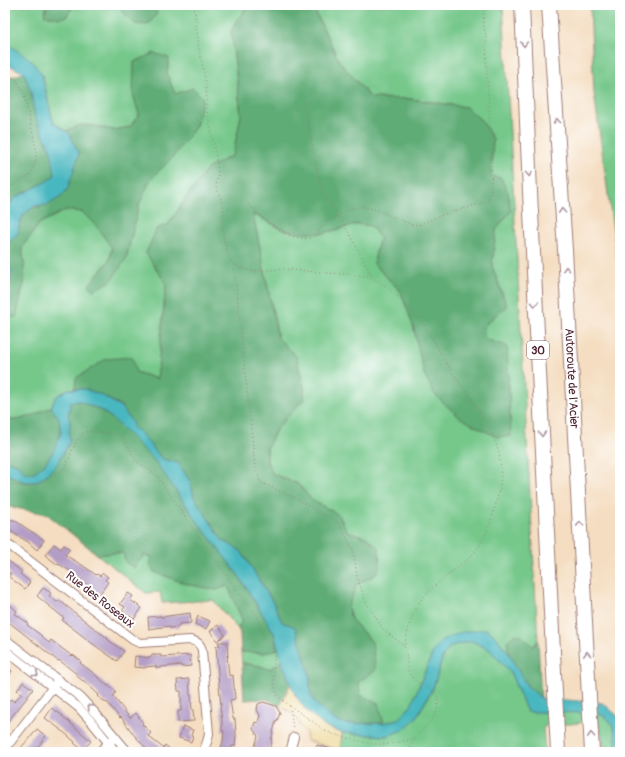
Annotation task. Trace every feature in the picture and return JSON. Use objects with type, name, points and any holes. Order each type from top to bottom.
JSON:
[{"type":"highway","name":"30","points":[[522,5],[558,752]]},
{"type":"highway","name":"Autoroute de l'Acier","points":[[551,5],[551,29],[565,250],[592,752]]},
{"type":"street","name":"Rue des Roseaux","points":[[5,545],[13,548],[133,640],[140,642],[194,640],[200,644],[202,650],[209,734],[204,752]]},
{"type":"street","points":[[5,639],[86,702],[128,752]]},
{"type":"street","points":[[5,650],[74,704],[116,752]]},
{"type":"street","points":[[5,748],[58,680]]},
{"type":"street","points":[[99,752],[115,737]]},
{"type":"street","points":[[290,752],[294,737]]},
{"type":"path","points":[[194,5],[206,84],[207,110],[217,163],[218,173],[216,187],[223,205],[224,214],[222,223],[224,240],[231,261],[240,268],[254,271],[283,269],[342,273],[367,276],[376,279],[402,300],[423,324],[462,388],[490,430],[497,446],[501,469],[498,494],[491,521],[485,536],[470,557],[425,596],[417,606],[411,619],[404,646]]},
{"type":"path","points":[[248,204],[276,228],[286,234],[304,239],[314,237],[332,218],[357,207],[368,207],[413,225],[420,224],[469,206],[486,202],[489,199],[491,192],[492,157],[486,36],[483,21],[485,5]]},
{"type":"path","points":[[5,74],[17,80],[24,95],[36,148],[36,160],[30,175],[5,190]]},
{"type":"path","points":[[302,102],[304,105],[322,192],[350,234],[372,277]]},
{"type":"path","points":[[234,264],[255,466],[260,482],[297,499],[338,522],[353,549],[357,576],[365,600],[384,630],[406,649],[408,671],[414,679],[435,692],[438,698],[437,712],[433,720],[416,738],[409,752]]},
{"type":"path","points":[[5,484],[28,487],[64,470],[76,442],[82,434],[88,431],[120,435],[124,439],[135,460],[157,476],[228,578],[257,616],[263,637],[272,645],[274,656],[274,686],[279,697],[323,730],[333,734],[372,744],[392,744],[416,738]]},
{"type":"path","points":[[290,706],[294,737]]},
{"type":"green space","points":[[5,5],[47,5],[44,15],[66,17],[74,5],[119,5],[123,12],[156,14],[153,5],[247,5],[231,30],[241,115],[233,155],[207,169],[168,225],[146,253],[166,284],[157,379],[136,372],[76,378],[75,389],[68,389],[56,397],[51,407],[29,417],[17,420],[5,419],[5,317],[16,316],[24,283],[22,247],[40,223],[66,210],[82,212],[97,227],[112,248],[109,261],[94,278],[126,259],[139,205],[150,179],[172,158],[175,94],[167,74],[169,58],[133,94],[139,114],[130,127],[113,130],[95,126],[80,125],[66,131],[53,122],[42,74],[5,42]]},
{"type":"green space","points":[[47,5],[74,5],[66,17],[59,18],[44,15]]},
{"type":"green space","points":[[119,5],[153,5],[157,14],[148,25],[135,24],[123,12]]},
{"type":"green space","points":[[247,5],[312,5],[339,61],[371,98],[411,99],[466,107],[482,121],[493,139],[491,176],[501,178],[508,192],[511,211],[496,230],[492,266],[507,307],[500,311],[483,327],[485,339],[507,346],[511,436],[497,437],[475,426],[459,417],[435,395],[424,374],[413,325],[401,292],[374,264],[380,238],[371,226],[357,224],[324,233],[301,233],[285,230],[253,214],[278,338],[296,356],[304,387],[304,399],[277,428],[267,448],[267,462],[273,474],[298,484],[312,500],[339,515],[347,531],[366,537],[379,548],[380,566],[375,575],[357,584],[348,607],[351,619],[372,642],[376,670],[358,682],[361,696],[378,703],[384,723],[346,724],[334,720],[316,704],[310,694],[310,677],[295,627],[282,622],[274,604],[241,551],[222,540],[194,497],[190,481],[178,463],[162,459],[139,432],[133,428],[121,406],[101,395],[85,389],[75,389],[76,378],[106,359],[132,357],[136,372],[157,379],[166,284],[146,253],[157,228],[168,225],[207,169],[233,155],[241,115],[231,30]]},
{"type":"green space","points":[[312,5],[503,5],[538,640],[533,647],[523,637],[507,641],[509,654],[496,637],[486,629],[433,652],[411,706],[398,719],[384,723],[378,703],[361,696],[358,682],[372,642],[351,619],[348,607],[357,584],[375,575],[366,537],[347,531],[339,515],[312,500],[298,484],[273,474],[267,462],[267,448],[277,428],[304,399],[304,387],[296,356],[278,338],[253,214],[285,230],[324,233],[357,224],[371,226],[380,238],[374,264],[401,292],[413,325],[424,374],[485,339],[483,327],[507,306],[492,266],[496,230],[491,176],[493,139],[466,107],[411,99],[371,98],[339,61]]},
{"type":"green space","points":[[590,5],[620,5],[620,280],[594,93]]},
{"type":"green space","points":[[154,53],[169,58],[167,74],[175,94],[193,88],[203,98],[196,126],[172,158],[150,180],[139,205],[126,259],[110,282],[93,290],[89,285],[109,261],[112,248],[97,227],[82,212],[66,210],[40,223],[22,247],[24,283],[16,317],[5,317],[5,308],[12,272],[7,259],[10,240],[18,234],[21,221],[26,213],[34,208],[47,205],[70,134],[66,131],[80,125],[95,126],[113,130],[130,127],[139,114],[133,94],[134,62]]},
{"type":"green space","points":[[24,73],[31,92],[35,116],[51,151],[55,175],[44,183],[14,198],[5,214],[5,132],[8,129],[9,121],[5,109],[5,87],[10,77]]},
{"type":"green space","points":[[79,401],[100,410],[112,418],[155,461],[200,525],[239,576],[274,633],[278,649],[264,653],[241,652],[240,633],[238,629],[242,620],[228,586],[216,590],[187,584],[154,572],[150,565],[152,557],[144,555],[134,568],[126,563],[123,553],[98,555],[47,514],[5,506],[5,473],[25,482],[56,464],[70,441],[70,421],[68,415],[71,402]]},
{"type":"green space","points":[[51,407],[59,418],[61,433],[53,452],[45,464],[33,473],[24,473],[18,465],[5,460],[5,419],[23,419]]},
{"type":"green space","points":[[124,553],[134,568],[144,555],[152,557],[187,584],[216,590],[228,586],[242,620],[238,629],[213,600],[162,603],[160,592],[146,593],[98,555]]},
{"type":"green space","points":[[516,634],[523,636],[533,647],[538,640],[541,699],[527,686],[509,654],[507,641]]},
{"type":"green space","points":[[472,641],[490,650],[510,672],[527,711],[596,713],[602,715],[611,723],[615,733],[617,752],[605,752],[598,723],[585,722],[549,724],[543,728],[545,752],[343,752],[340,750],[342,733],[387,736],[416,718],[433,689],[443,656],[451,646]]},
{"type":"green space","points":[[278,649],[282,662],[269,669],[242,663],[241,652],[264,653]]},
{"type":"green space","points":[[282,662],[291,683],[280,706],[266,699],[244,700],[242,663],[269,669]]},
{"type":"sand","points":[[291,683],[295,695],[324,726],[342,733],[340,750],[307,741],[306,733],[300,726],[296,717],[280,706]]},
{"type":"water","points":[[5,42],[31,60],[42,75],[53,122],[70,134],[79,154],[68,188],[61,197],[47,205],[35,206],[23,215],[18,234],[10,240],[7,259],[12,272],[5,308],[5,214],[14,198],[44,183],[55,175],[51,151],[35,116],[31,92],[24,73],[5,63]]},
{"type":"water","points":[[68,389],[85,389],[101,395],[121,407],[132,422],[133,428],[139,431],[162,459],[178,463],[190,481],[194,497],[222,540],[241,551],[274,604],[282,622],[295,627],[310,677],[310,694],[316,704],[334,720],[346,724],[384,723],[398,719],[411,706],[433,652],[442,640],[462,632],[486,629],[496,637],[509,654],[527,686],[541,698],[603,703],[620,718],[620,752],[617,752],[615,733],[611,723],[602,715],[596,713],[527,712],[510,672],[490,650],[472,641],[451,646],[443,656],[433,688],[416,718],[403,730],[387,736],[342,733],[324,726],[305,709],[295,695],[282,662],[274,633],[239,576],[200,525],[155,461],[112,418],[100,410],[79,401],[71,402],[68,415],[70,421],[70,441],[57,464],[45,476],[36,482],[25,482],[5,473],[5,460],[18,465],[25,473],[33,473],[45,464],[53,452],[61,433],[59,418],[51,407],[56,397]]},
{"type":"building","points":[[5,519],[14,520],[44,540],[37,550],[28,542],[12,532],[5,531]]},
{"type":"building","points":[[54,544],[61,549],[64,545],[70,549],[65,555],[96,575],[97,574],[100,576],[103,573],[108,577],[105,580],[108,582],[100,594],[74,575],[75,574],[59,564],[58,565],[45,555]]},
{"type":"building","points":[[5,558],[22,572],[20,574],[30,582],[25,589],[8,576],[11,574],[5,569]]},
{"type":"building","points":[[43,588],[51,593],[49,596],[57,602],[59,600],[124,651],[117,661],[62,620],[64,618],[37,596]]},
{"type":"building","points":[[128,593],[133,596],[130,600],[142,608],[134,619],[122,611],[125,607],[120,604]]},
{"type":"building","points":[[10,605],[17,611],[15,614],[28,623],[27,625],[49,643],[51,640],[81,661],[80,663],[116,692],[113,696],[130,718],[136,713],[143,723],[142,724],[151,733],[148,736],[163,748],[165,745],[174,752],[150,752],[145,748],[121,717],[120,718],[107,702],[106,703],[77,676],[78,675],[5,619],[5,611]]},
{"type":"building","points":[[190,613],[191,623],[179,624],[179,627],[169,628],[169,626],[149,629],[148,617],[161,617]]},
{"type":"building","points":[[198,616],[210,621],[206,629],[195,624]]},
{"type":"building","points":[[218,625],[225,635],[217,641],[210,631]]},
{"type":"building","points":[[218,642],[227,642],[229,676],[233,675],[235,699],[230,700],[233,719],[235,719],[236,735],[235,746],[232,746],[230,752],[220,752],[224,731],[222,731],[220,706],[216,646],[220,646]]},
{"type":"building","points":[[151,655],[161,655],[161,657],[190,655],[191,666],[181,667],[181,665],[161,668],[156,668],[156,666],[145,668],[134,667],[135,656],[151,658]]},
{"type":"building","points":[[5,665],[12,671],[5,680]]},
{"type":"building","points":[[189,679],[194,721],[178,722],[178,711],[181,711],[181,691],[178,691],[177,680]]},
{"type":"building","points":[[23,682],[33,689],[5,725],[5,706],[11,699],[14,702],[22,693],[17,690]]},
{"type":"building","points":[[263,702],[276,706],[280,713],[277,721],[276,720],[269,752],[254,750],[258,736],[253,729],[255,722],[258,723],[260,715],[257,710],[258,704]]},
{"type":"building","points":[[52,708],[91,741],[83,750],[60,729],[45,718]]},
{"type":"building","points":[[183,726],[193,730],[191,742],[179,738]]},
{"type":"building","points":[[37,729],[46,736],[37,748],[36,747],[32,752],[17,752],[27,742]]},
{"type":"building","points":[[317,745],[335,750],[334,752],[315,752]]}]
